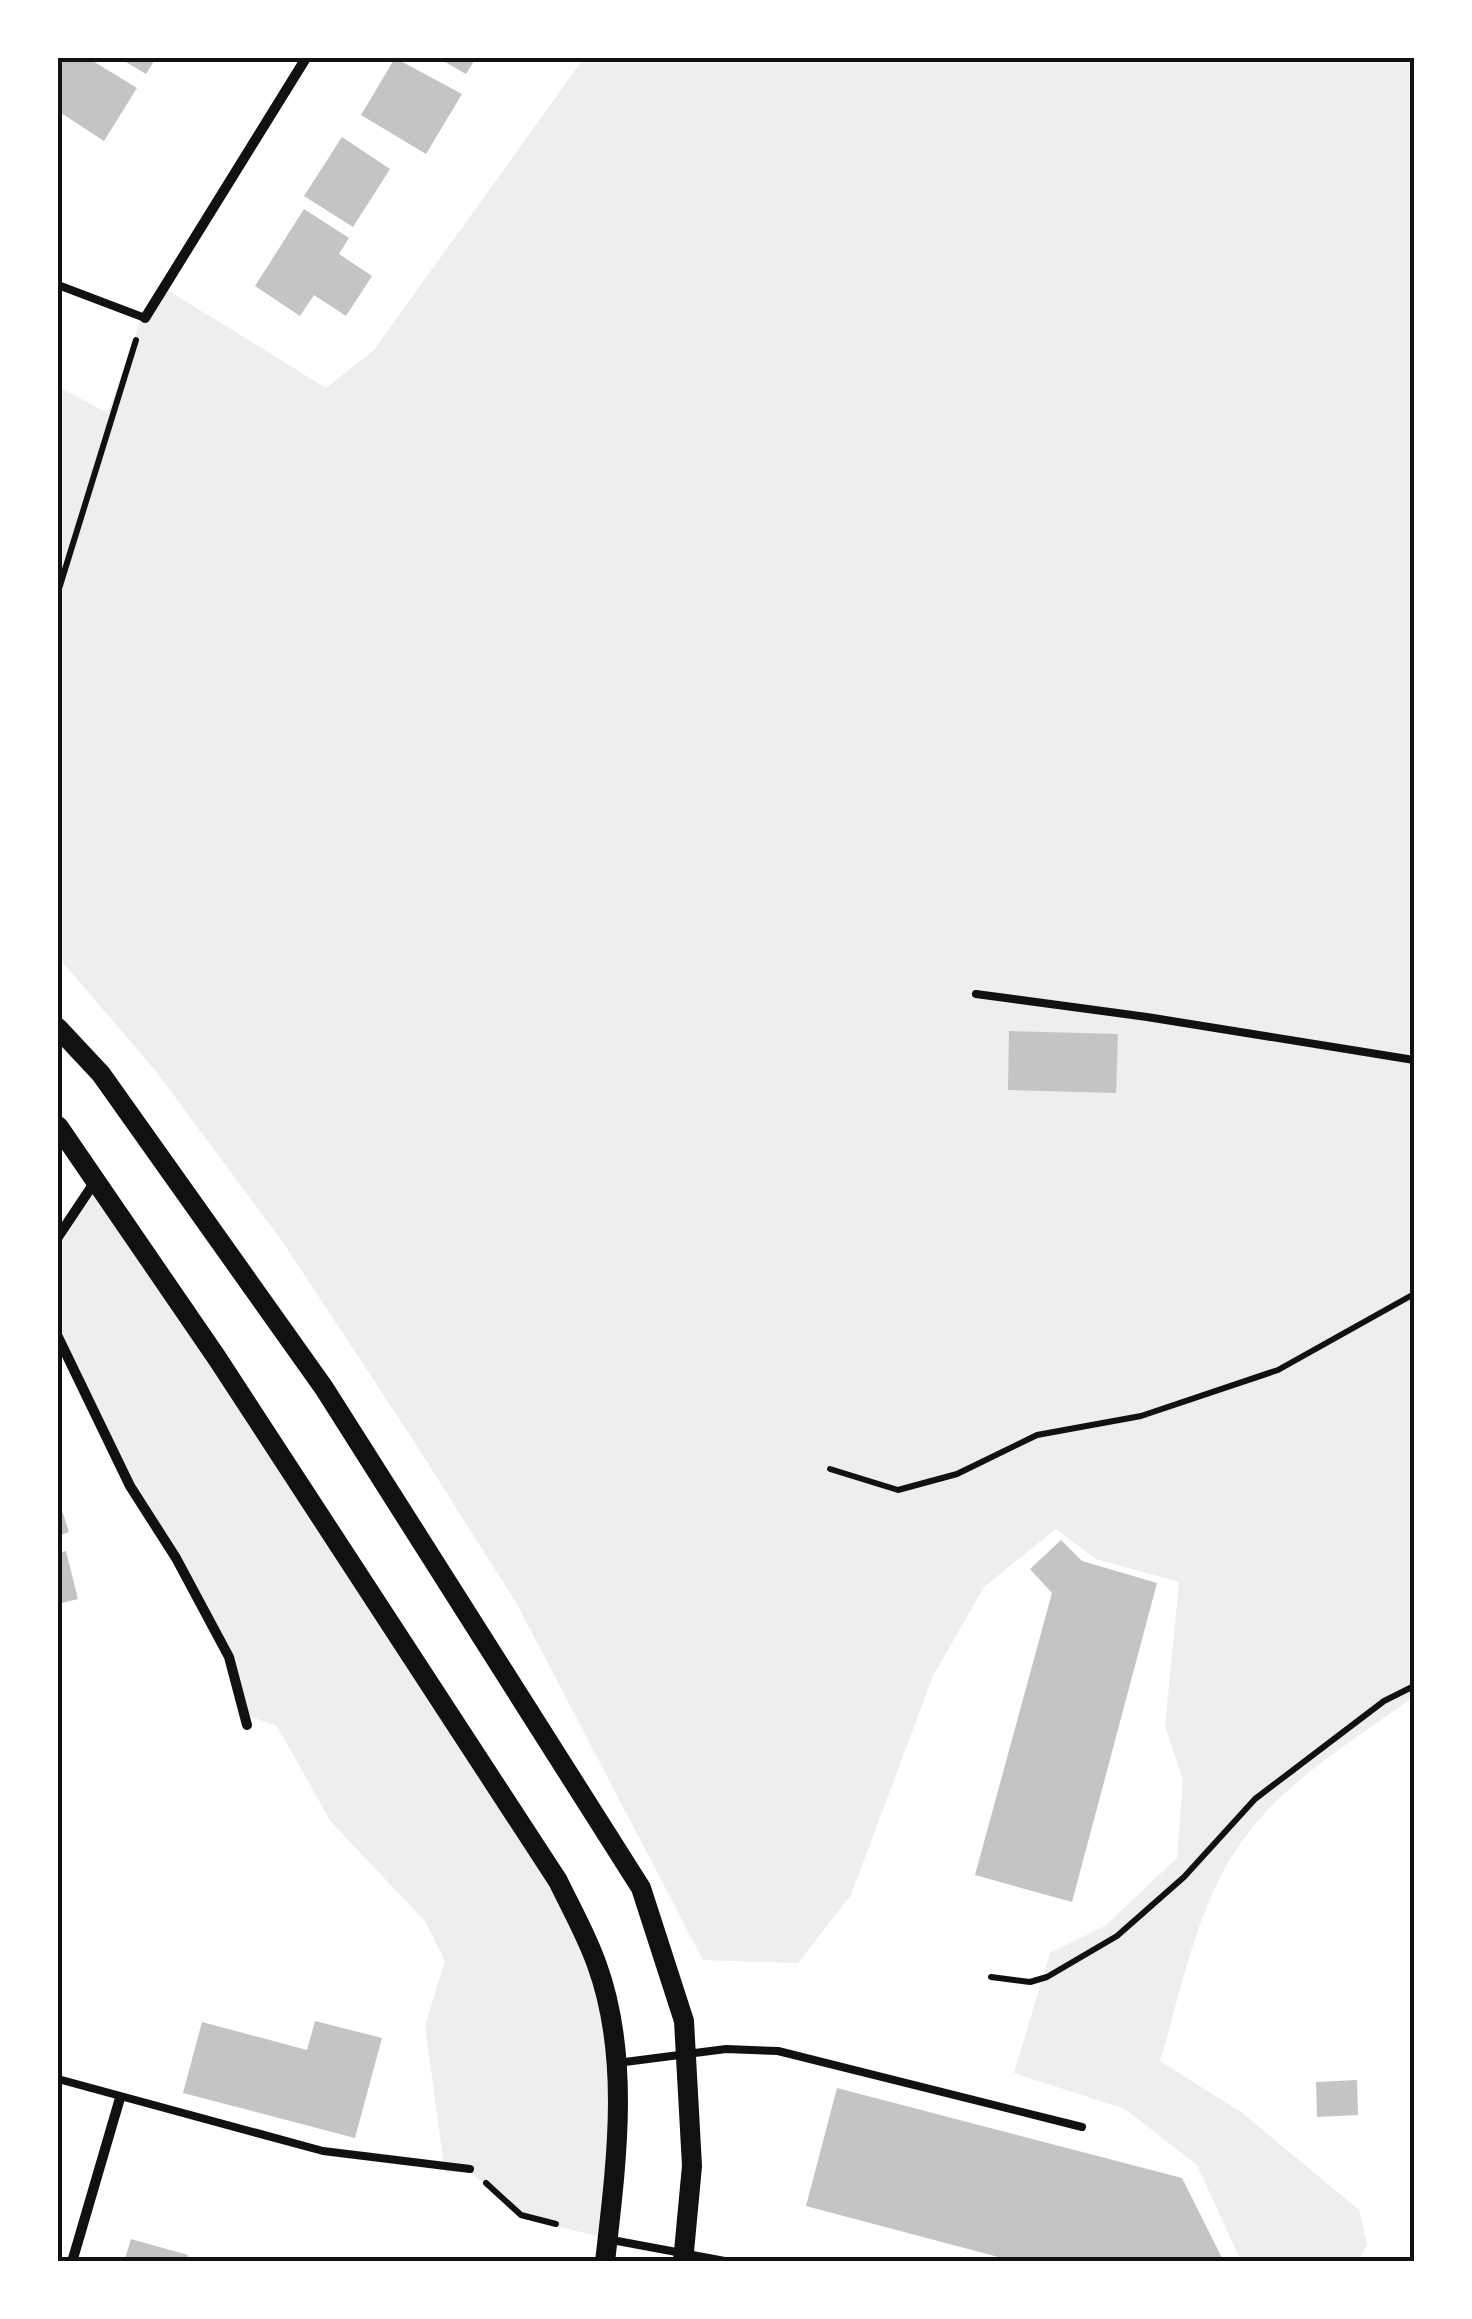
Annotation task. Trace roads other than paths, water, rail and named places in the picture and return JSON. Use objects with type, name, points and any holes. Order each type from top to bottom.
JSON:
[{"type":"main road","points":[[58,1028],[100,1074],[324,1388],[642,1888],[684,2021],[692,2166],[683,2258]]},
{"type":"main road","points":[[58,1126],[558,1881],[598,1966],[616,2063],[618,2156],[605,2262]]},
{"type":"street","points":[[145,318],[306,58]]},
{"type":"street","points":[[58,1237],[97,1180]]},
{"type":"street","points":[[58,1337],[130,1486],[176,1558],[230,1657],[248,1725]]},
{"type":"street","points":[[72,2262],[120,2098]]},
{"type":"lane","points":[[58,284],[145,318]]},
{"type":"lane","points":[[976,994],[1147,1016],[1414,1060]]},
{"type":"lane","points":[[616,2063],[686,2053],[778,2051],[1082,2127]]},
{"type":"lane","points":[[58,2079],[323,2151],[470,2169]]},
{"type":"lane","points":[[608,2239],[683,2258],[730,2262]]}]
